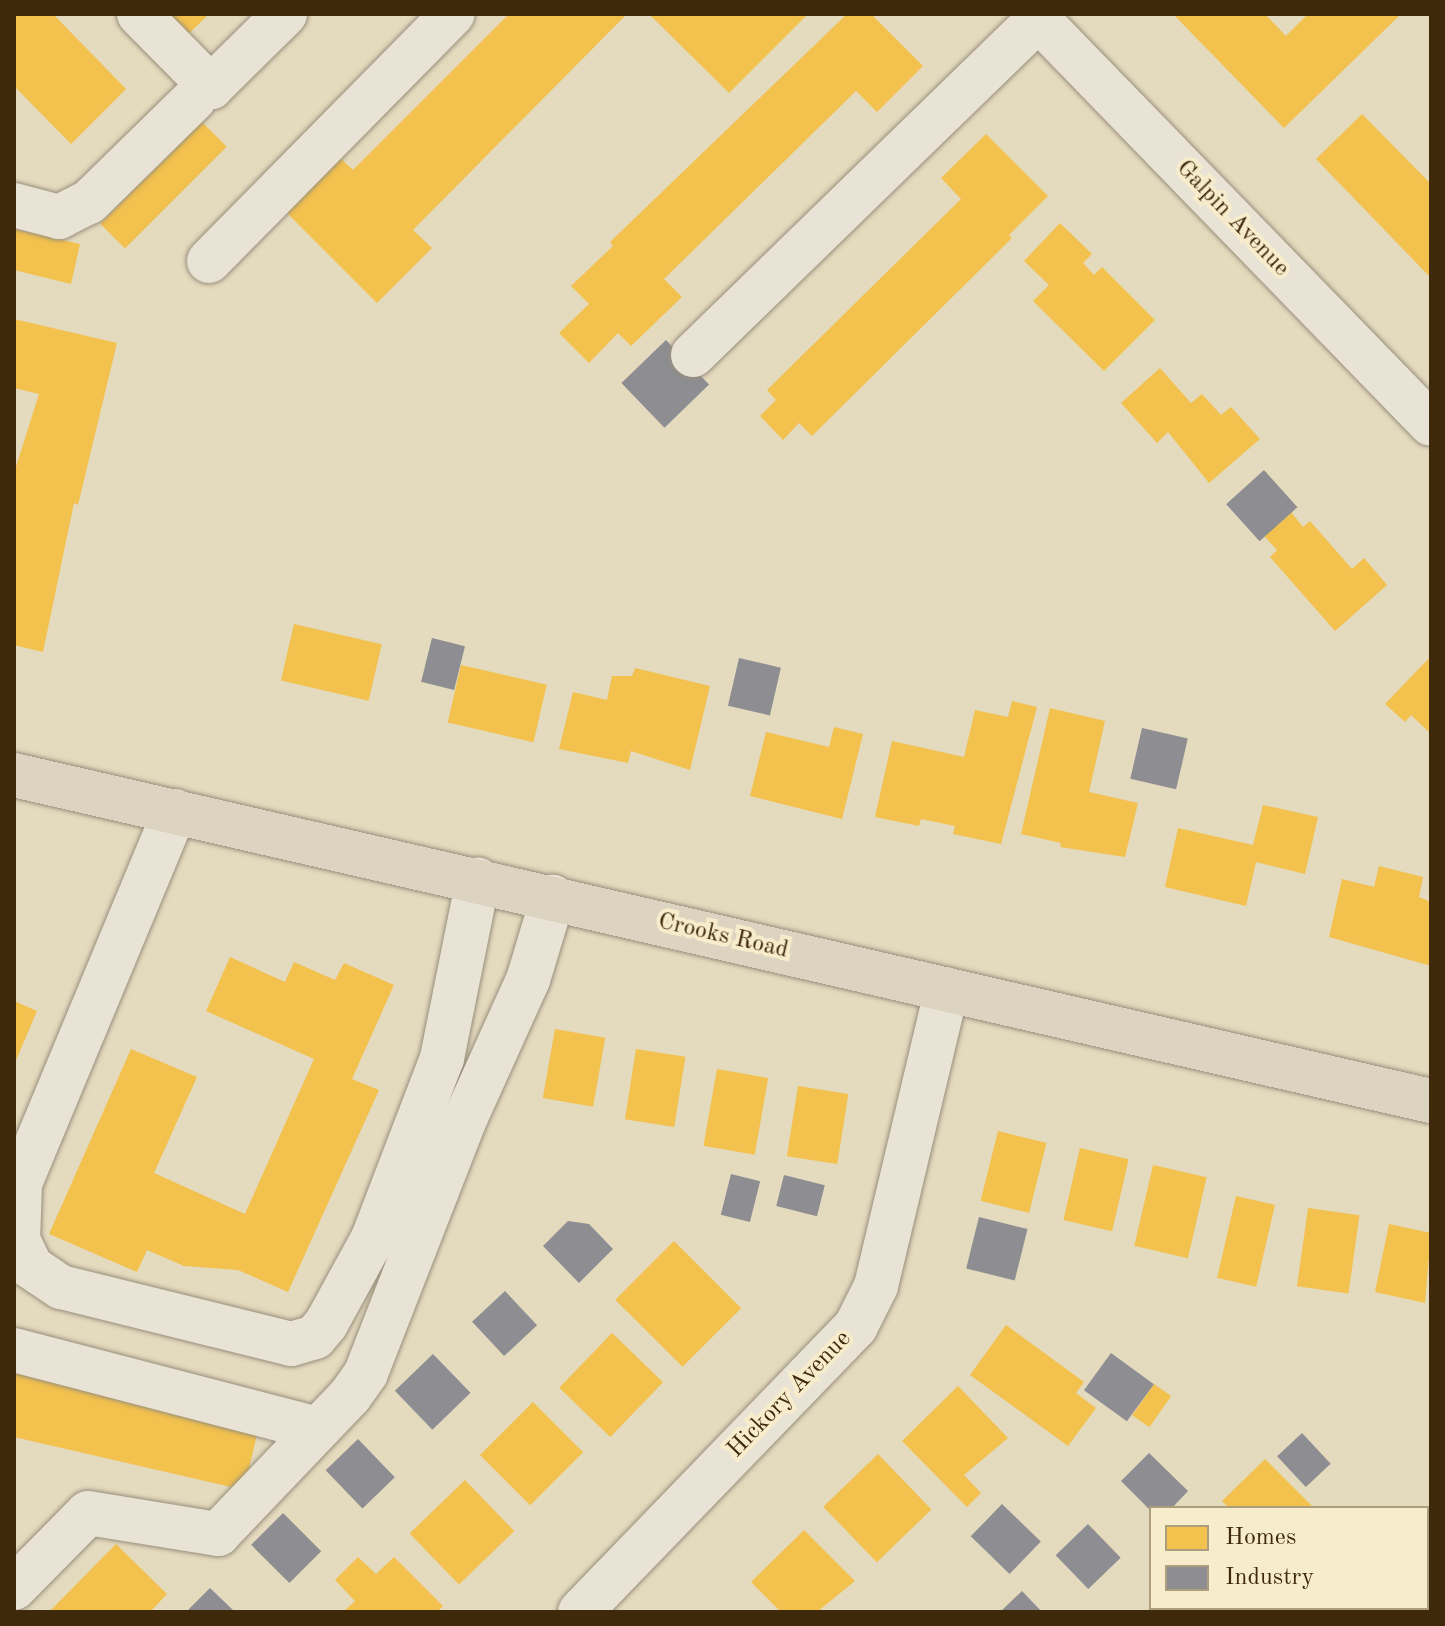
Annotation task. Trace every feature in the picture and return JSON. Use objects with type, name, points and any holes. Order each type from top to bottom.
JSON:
[{"type":"main road","name":"Crooks Road","points":[[14,775],[1431,1101]]},
{"type":"street","points":[[139,14],[211,87],[285,14]]},
{"type":"street","points":[[209,261],[453,14]]},
{"type":"street","points":[[693,355],[1036,17]]},
{"type":"street","name":"Galpin Avenue","points":[[1036,17],[1431,424]]},
{"type":"street","points":[[14,205],[59,217],[89,202],[194,99]]},
{"type":"street","points":[[175,811],[20,1184],[18,1240],[31,1267],[61,1287],[291,1344],[315,1337],[326,1324],[373,1238],[442,1058],[478,880]]},
{"type":"street","points":[[14,1588],[88,1513],[218,1534],[366,1373],[466,1117],[528,980],[553,897]]},
{"type":"street","name":"Hickory Avenue","points":[[580,1612],[856,1326],[876,1286],[947,989]]},
{"type":"street","points":[[14,1350],[317,1429]]},
{"type":"building: Homes","points":[[14,14],[53,14],[126,89],[71,144],[14,86]]},
{"type":"building: Homes","points":[[145,14],[209,14],[176,46]]},
{"type":"building: Homes","points":[[509,14],[627,14],[413,230],[432,248],[377,303],[283,209],[337,155],[353,170]]},
{"type":"building: Homes","points":[[649,14],[808,14],[729,93]]},
{"type":"building: Homes","points":[[847,14],[871,14],[923,66],[877,112],[856,91],[664,279],[682,297],[631,346],[618,333],[589,363],[559,333],[589,304],[571,286],[613,246],[610,242]]},
{"type":"building: Homes","points":[[1173,14],[1265,14],[1286,36],[1308,14],[1401,14],[1284,128]]},
{"type":"building: Homes","points":[[1362,114],[1431,184],[1429,276],[1316,159]]},
{"type":"building: Homes","points":[[202,122],[227,147],[125,249],[100,224]]},
{"type":"building: Homes","points":[[986,134],[1048,196],[1009,235],[1012,238],[812,436],[799,423],[783,440],[760,416],[776,400],[767,390],[961,199],[941,178]]},
{"type":"building: Homes","points":[[1060,223],[1092,254],[1083,263],[1094,275],[1102,267],[1155,320],[1104,371],[1033,301],[1049,285],[1024,261]]},
{"type":"building: Homes","points":[[14,229],[80,244],[71,284],[14,270]]},
{"type":"building: Homes","points":[[14,319],[117,343],[78,505],[74,503],[43,652],[14,645],[14,473],[39,394],[14,388]]},
{"type":"building: Homes","points":[[1160,368],[1191,403],[1202,394],[1221,415],[1231,407],[1260,439],[1209,483],[1168,432],[1157,443],[1121,403]]},
{"type":"building: Homes","points":[[1291,512],[1303,527],[1310,521],[1352,569],[1364,558],[1387,585],[1335,631],[1270,557],[1277,550],[1264,536]]},
{"type":"building: Homes","points":[[294,624],[382,644],[369,701],[281,681]]},
{"type":"building: Homes","points":[[1431,656],[1431,734],[1411,715],[1405,722],[1385,704]]},
{"type":"building: Homes","points":[[461,665],[547,685],[533,742],[448,722]]},
{"type":"building: Homes","points":[[635,668],[710,686],[690,770],[631,751],[628,763],[559,749],[573,692],[607,700],[612,676],[632,676]]},
{"type":"building: Homes","points":[[1012,701],[1037,707],[1001,844],[953,834],[955,826],[921,819],[919,826],[875,817],[892,741],[964,757],[975,710],[1008,717]]},
{"type":"building: Homes","points":[[1050,708],[1105,721],[1089,792],[1138,803],[1125,857],[1060,847],[1061,843],[1021,834]]},
{"type":"building: Homes","points":[[834,727],[863,734],[842,819],[750,796],[766,732],[829,747]]},
{"type":"building: Homes","points":[[1263,805],[1318,817],[1305,874],[1256,862],[1246,906],[1165,887],[1178,828],[1253,845]]},
{"type":"building: Homes","points":[[1379,866],[1423,877],[1419,897],[1431,902],[1431,966],[1329,937],[1342,879],[1374,887]]},
{"type":"building: Homes","points":[[230,957],[285,982],[294,962],[335,980],[344,963],[394,985],[352,1079],[379,1090],[288,1292],[238,1270],[184,1266],[147,1250],[137,1272],[49,1234],[131,1049],[197,1077],[154,1173],[245,1214],[314,1059],[206,1011]]},
{"type":"building: Homes","points":[[14,1001],[37,1011],[14,1065]]},
{"type":"building: Homes","points":[[555,1029],[605,1038],[593,1107],[543,1098]]},
{"type":"building: Homes","points":[[636,1049],[685,1057],[674,1127],[625,1119]]},
{"type":"building: Homes","points":[[717,1069],[768,1078],[755,1155],[703,1146]]},
{"type":"building: Homes","points":[[798,1086],[848,1094],[837,1164],[787,1156]]},
{"type":"building: Homes","points":[[998,1131],[1047,1143],[1029,1213],[981,1201]]},
{"type":"building: Homes","points":[[1080,1148],[1129,1159],[1112,1231],[1063,1220]]},
{"type":"building: Homes","points":[[1153,1165],[1207,1177],[1188,1258],[1134,1246]]},
{"type":"building: Homes","points":[[1236,1196],[1275,1205],[1256,1287],[1217,1278]]},
{"type":"building: Homes","points":[[1308,1208],[1359,1215],[1348,1293],[1297,1286]]},
{"type":"building: Homes","points":[[1389,1224],[1431,1233],[1425,1303],[1375,1292]]},
{"type":"building: Homes","points":[[674,1241],[741,1308],[682,1367],[615,1300]]},
{"type":"building: Homes","points":[[1006,1325],[1084,1382],[1076,1393],[1096,1408],[1068,1446],[970,1375]]},
{"type":"building: Homes","points":[[612,1333],[663,1382],[610,1437],[559,1388]]},
{"type":"building: Homes","points":[[14,1362],[261,1419],[244,1490],[14,1437]]},
{"type":"building: Homes","points":[[1154,1384],[1171,1396],[1149,1427],[1132,1415]]},
{"type":"building: Homes","points":[[958,1386],[1008,1438],[964,1475],[981,1493],[967,1507],[902,1441]]},
{"type":"building: Homes","points":[[533,1402],[583,1452],[530,1505],[480,1455]]},
{"type":"building: Homes","points":[[878,1454],[931,1509],[877,1562],[823,1507]]},
{"type":"building: Homes","points":[[1265,1459],[1312,1506],[1227,1506],[1222,1501]]},
{"type":"building: Homes","points":[[465,1480],[514,1531],[459,1585],[410,1533]]},
{"type":"building: Homes","points":[[804,1530],[855,1581],[817,1612],[781,1612],[751,1582]]},
{"type":"building: Homes","points":[[116,1544],[167,1594],[150,1612],[49,1612]]},
{"type":"building: Homes","points":[[358,1557],[376,1574],[394,1557],[443,1606],[437,1612],[343,1612],[355,1601],[335,1580]]},
{"type":"building: Industry","points":[[666,340],[709,385],[664,428],[621,383]]},
{"type":"building: Industry","points":[[1264,470],[1297,507],[1260,541],[1226,504]]},
{"type":"building: Industry","points":[[432,638],[465,646],[454,690],[421,682]]},
{"type":"building: Industry","points":[[739,658],[781,668],[770,715],[728,706]]},
{"type":"building: Industry","points":[[1142,728],[1188,739],[1176,789],[1130,779]]},
{"type":"building: Industry","points":[[731,1174],[760,1181],[750,1222],[721,1215]]},
{"type":"building: Industry","points":[[784,1175],[825,1185],[817,1216],[776,1206]]},
{"type":"building: Industry","points":[[979,1217],[1028,1229],[1015,1281],[966,1268]]},
{"type":"building: Industry","points":[[568,1221],[589,1224],[613,1249],[579,1283],[543,1246]]},
{"type":"building: Industry","points":[[505,1291],[537,1325],[504,1356],[472,1322]]},
{"type":"building: Industry","points":[[1111,1353],[1154,1384],[1127,1421],[1084,1390]]},
{"type":"building: Industry","points":[[433,1354],[471,1393],[432,1430],[395,1391]]},
{"type":"building: Industry","points":[[1302,1433],[1331,1464],[1306,1487],[1277,1456]]},
{"type":"building: Industry","points":[[358,1439],[395,1477],[362,1508],[326,1470]]},
{"type":"building: Industry","points":[[1149,1453],[1188,1491],[1174,1506],[1149,1506],[1149,1509],[1121,1481]]},
{"type":"building: Industry","points":[[1002,1504],[1041,1542],[1010,1574],[971,1536]]},
{"type":"building: Industry","points":[[283,1513],[321,1551],[289,1583],[251,1545]]},
{"type":"building: Industry","points":[[1088,1524],[1121,1558],[1088,1589],[1056,1555]]},
{"type":"building: Industry","points":[[210,1588],[235,1612],[186,1612]]},
{"type":"building: Industry","points":[[1022,1591],[1042,1612],[1000,1612]]}]
